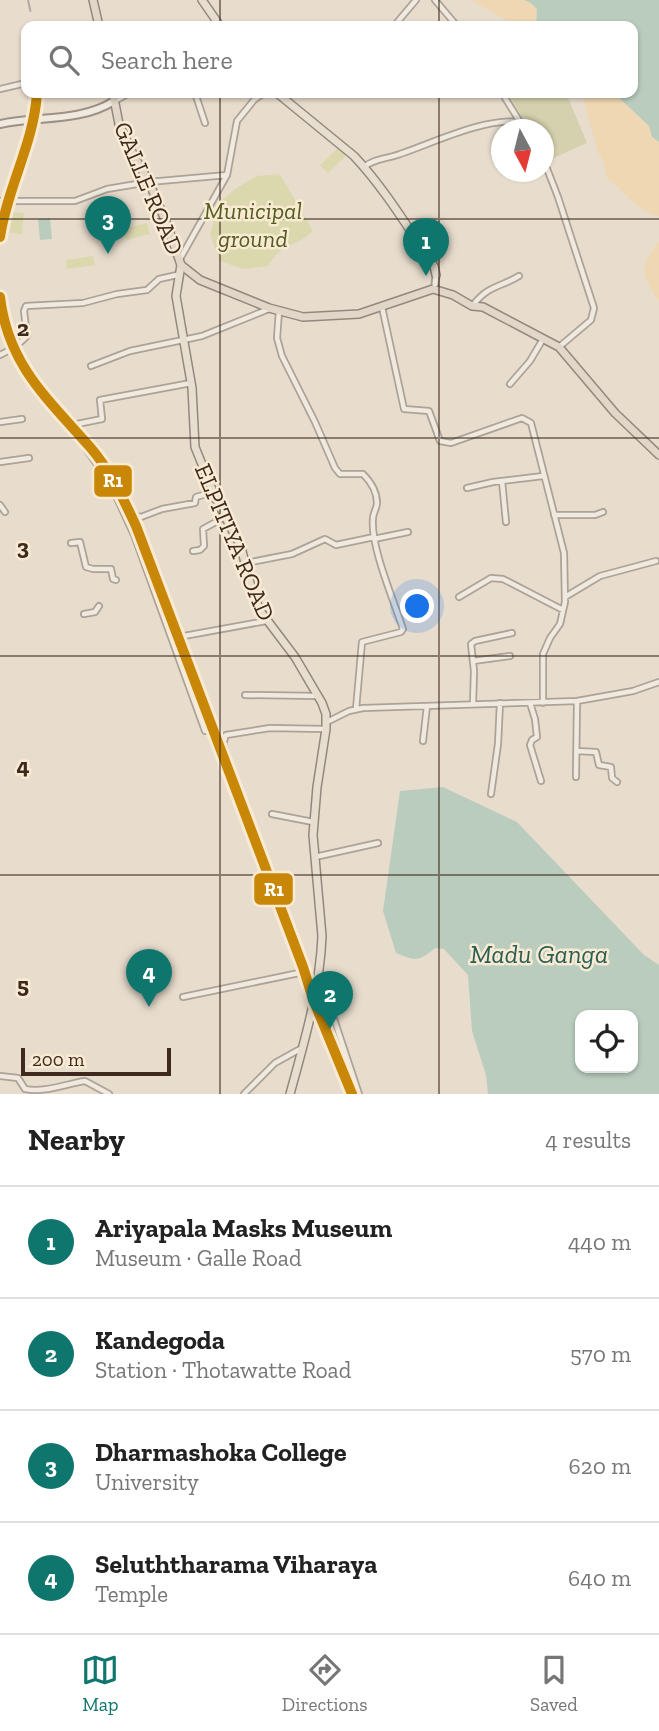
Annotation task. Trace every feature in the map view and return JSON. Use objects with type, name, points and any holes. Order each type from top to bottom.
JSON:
[{"type":"highway","points":[[93,0],[98,21]]},
{"type":"highway","name":"GALLE ROAD","points":[[114,98],[119,124],[127,144],[149,182],[181,262],[200,280],[269,309],[303,317],[352,316],[433,289],[453,295],[472,306],[483,307],[559,347],[621,419],[659,455]]},
{"type":"highway","name":"GALLE ROAD","points":[[396,301],[419,288],[435,284],[450,290],[453,295]]},
{"type":"main road","points":[[202,0],[217,21]]},
{"type":"main road","points":[[0,124],[40,117],[88,114],[112,98]]},
{"type":"main road","points":[[285,98],[364,167],[434,266],[436,275]]},
{"type":"main road","name":"ELPITIYA ROAD","points":[[181,262],[176,296],[191,383],[195,447],[213,492],[241,547],[253,595],[266,621],[295,657],[318,696],[327,725],[313,822],[322,936],[317,980],[290,1094]]},
{"type":"street","points":[[398,21],[416,0]]},
{"type":"street","points":[[435,0],[453,21]]},
{"type":"street","points":[[0,89],[21,84]]},
{"type":"street","points":[[197,98],[205,123]]},
{"type":"street","points":[[181,262],[227,175],[237,121],[257,98]]},
{"type":"street","points":[[505,98],[518,119]]},
{"type":"street","points":[[506,119],[513,110]]},
{"type":"street","points":[[364,167],[374,160],[400,154],[439,138],[491,125]]},
{"type":"street","points":[[0,200],[75,201],[107,189],[227,175]]},
{"type":"street","points":[[552,182],[594,308],[591,320],[559,347]]},
{"type":"street","points":[[0,355],[14,348],[27,336],[24,311],[26,306],[83,303],[147,290],[159,279],[177,275]]},
{"type":"street","points":[[435,284],[436,275]]},
{"type":"street","points":[[472,306],[488,289],[505,285],[519,276]]},
{"type":"street","points":[[382,307],[404,409],[429,411],[440,441],[444,443],[526,419],[535,434],[543,476],[564,553],[565,597],[560,624],[543,654],[543,703]]},
{"type":"street","points":[[91,366],[118,354],[219,330],[269,309]]},
{"type":"street","points":[[279,311],[277,338],[282,356],[335,468],[340,474],[363,474],[373,490],[377,505],[373,517],[374,538],[402,629],[401,632],[362,642],[356,709]]},
{"type":"street","points":[[510,384],[544,339]]},
{"type":"street","points":[[77,424],[102,419],[100,400],[191,383]]},
{"type":"street","points":[[0,422],[22,419]]},
{"type":"street","points":[[85,447],[111,485],[125,514],[205,731]]},
{"type":"street","points":[[0,462],[29,458]]},
{"type":"street","points":[[467,488],[543,476]]},
{"type":"street","points":[[502,481],[506,522]]},
{"type":"street","points":[[125,514],[146,516],[162,509],[195,503],[196,497],[213,492]]},
{"type":"street","points":[[0,505],[5,512]]},
{"type":"street","points":[[555,515],[595,515],[603,512]]},
{"type":"street","points":[[193,551],[204,546],[203,528],[225,517]]},
{"type":"street","points":[[245,563],[292,554],[325,539],[336,545],[408,532]]},
{"type":"street","points":[[71,543],[80,542],[86,567],[111,569],[113,579],[116,580]]},
{"type":"street","points":[[565,597],[600,576],[656,561]]},
{"type":"street","points":[[459,597],[491,578],[503,579],[563,610]]},
{"type":"street","points":[[84,614],[95,612],[99,606]]},
{"type":"street","points":[[177,650],[184,636],[266,621]]},
{"type":"street","points":[[473,705],[471,644],[475,640],[512,633]]},
{"type":"street","points":[[473,661],[510,656]]},
{"type":"street","points":[[223,738],[232,732],[327,725],[356,709],[577,701],[633,691],[659,682]]},
{"type":"street","points":[[245,695],[318,696]]},
{"type":"street","points":[[576,777],[577,701]]},
{"type":"street","points":[[491,794],[500,703]]},
{"type":"street","points":[[530,703],[537,731],[537,737],[530,745],[541,781]]},
{"type":"street","points":[[423,741],[427,706]]},
{"type":"street","points":[[213,720],[219,736],[223,738]]},
{"type":"street","points":[[223,738],[236,784]]},
{"type":"street","points":[[577,751],[596,752],[599,765],[611,767],[612,778],[617,782]]},
{"type":"street","points":[[272,814],[313,822]]},
{"type":"street","points":[[315,857],[378,843]]},
{"type":"street","points":[[183,997],[299,973]]},
{"type":"street","points":[[317,980],[348,992]]},
{"type":"street","points":[[317,980],[327,998],[359,1094]]},
{"type":"street","points":[[244,1094],[275,1063],[302,1048]]},
{"type":"street","points":[[0,1076],[18,1078],[22,1087],[30,1090],[56,1088],[85,1081],[109,1094]]},
{"type":"green space","points":[[337,149],[346,156],[328,173],[320,165]]},
{"type":"green space","name":"Municipal ground","points":[[280,174],[313,231],[278,253],[268,266],[243,269],[220,261],[210,235],[219,202],[257,176]]},
{"type":"green space","points":[[11,212],[24,213],[22,234],[10,233]]},
{"type":"green space","points":[[147,223],[150,234],[126,240],[123,229]]},
{"type":"green space","points":[[93,256],[95,265],[67,269],[66,260]]},
{"type":"sand","points":[[471,0],[524,0],[537,9],[536,21],[507,21]]},
{"type":"sand","points":[[583,98],[619,98],[649,126],[652,137],[659,142],[659,216],[638,206],[607,178],[603,160],[598,153]]},
{"type":"sand","points":[[659,241],[659,302],[646,278],[645,265]]},
{"type":"shaded area","points":[[511,98],[568,98],[587,143],[554,158],[554,119],[523,119]]},
{"type":"water","points":[[524,0],[659,0],[659,142],[652,137],[649,126],[619,98],[638,98],[638,21],[536,21],[537,9]]},
{"type":"water","points":[[50,218],[52,239],[40,240],[38,219]]},
{"type":"water","name":"Madu Ganga","points":[[443,787],[517,822],[644,955],[659,965],[659,1094],[488,1094],[486,1075],[472,1031],[468,975],[444,949],[435,948],[417,959],[396,953],[383,911],[400,791]]},
{"type":"railway","points":[[28,0],[32,18]]},
{"type":"transit line","name":"R1","points":[[0,237],[8,201],[31,130],[36,98]]},
{"type":"transit line","name":"R1","points":[[0,297],[4,321],[21,362],[32,380],[104,465],[136,526],[313,999],[352,1094]]},
{"type":"place","name":"Dharmashoka College","points":[[108,254]]},
{"type":"place","name":"Ariyapala Masks Museum","points":[[426,276]]},
{"type":"place","name":"Seluththarama Viharaya","points":[[149,1007]]},
{"type":"place","name":"Kandegoda","points":[[330,1029]]}]
